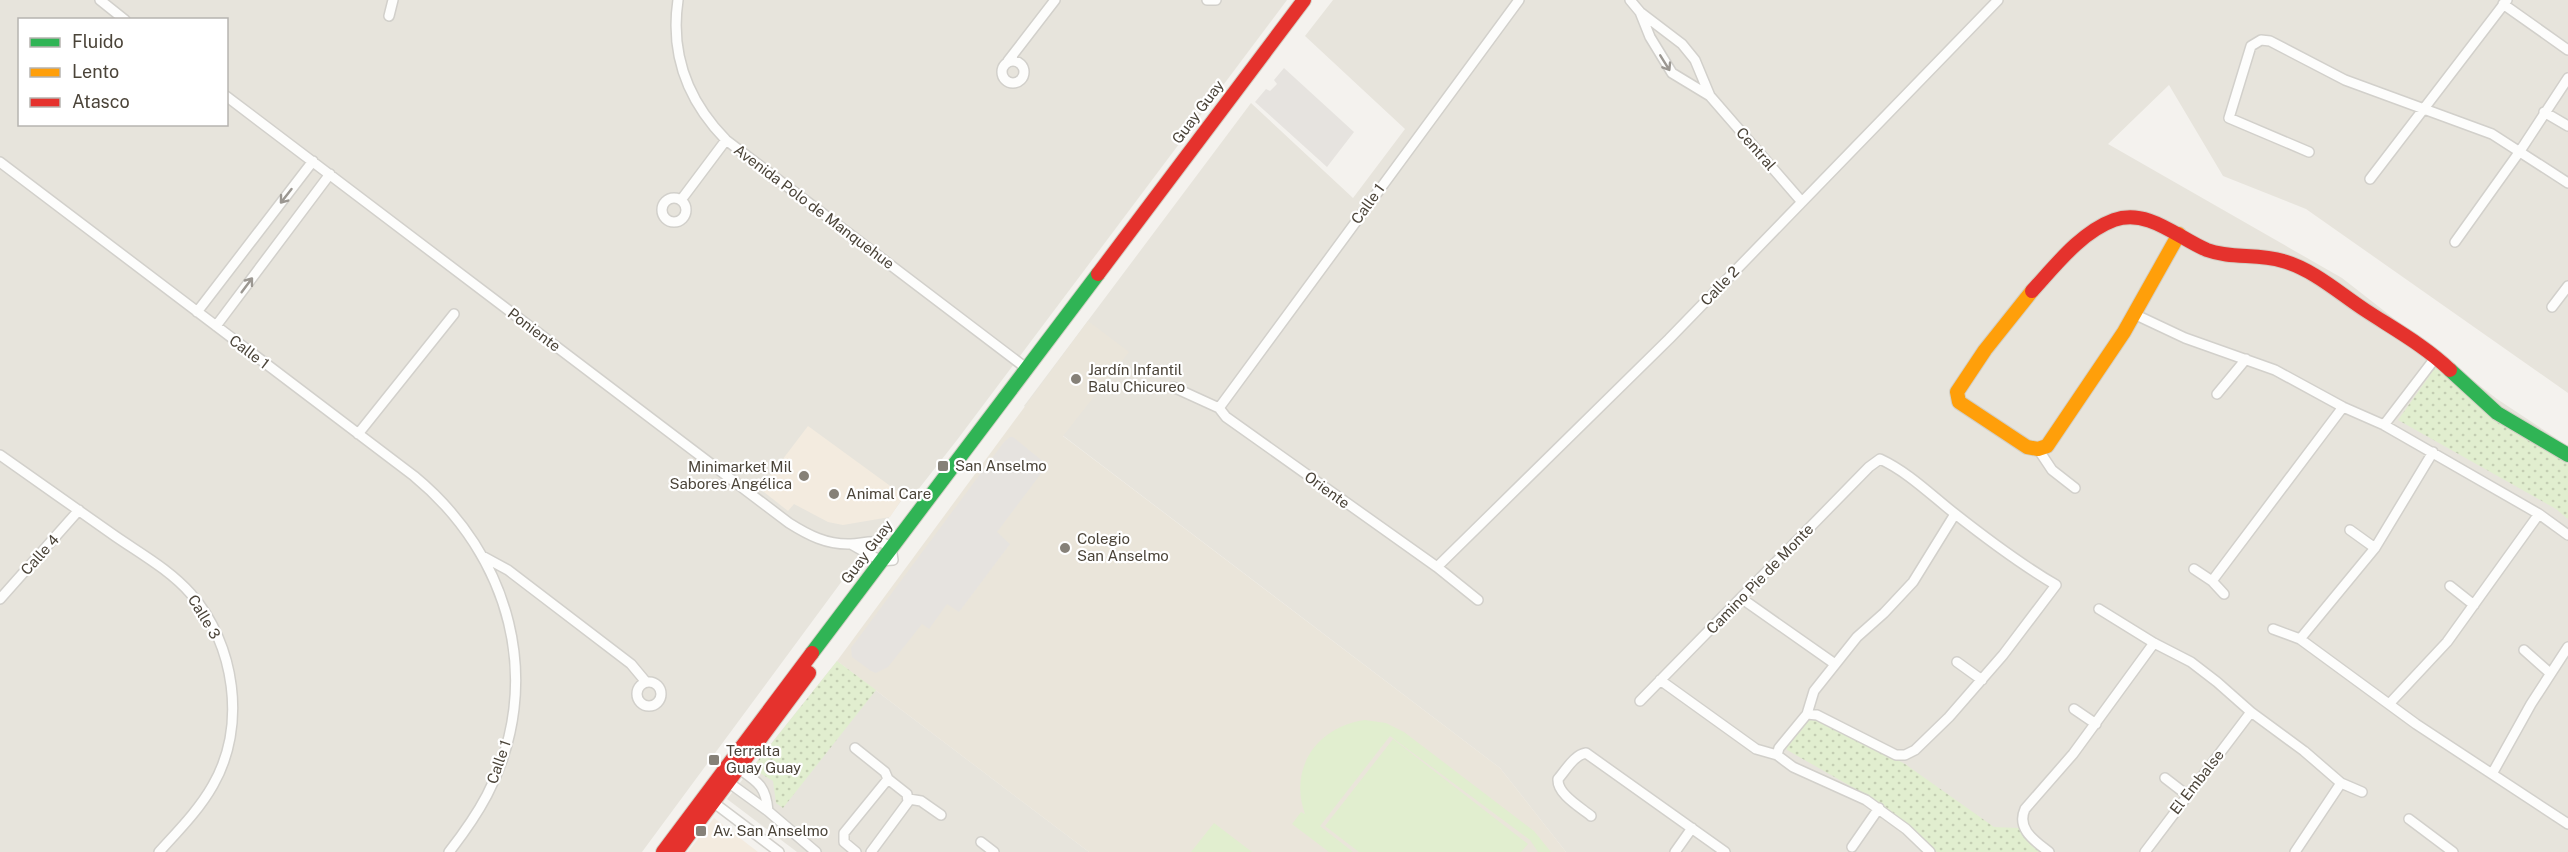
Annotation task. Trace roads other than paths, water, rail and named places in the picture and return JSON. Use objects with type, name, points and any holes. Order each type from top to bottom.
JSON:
[{"type":"street","points":[[100,0],[122,18]]},
{"type":"street","points":[[389,16],[393,0]]},
{"type":"street","name":"Avenida Polo de Manquehue","points":[[678,0],[676,39],[686,81],[700,110],[726,140],[1026,368]]},
{"type":"street","points":[[1008,61],[1054,0]]},
{"type":"street","points":[[1207,0],[1216,0]]},
{"type":"street","name":"Guay Guay","points":[[984,431],[1026,368],[1304,0]]},
{"type":"street","name":"Calle 1","points":[[1219,408],[1519,0]]},
{"type":"street","name":"Central","points":[[1630,0],[1640,12],[1682,44],[1695,60],[1710,96]]},
{"type":"street","name":"Calle 2","points":[[1437,567],[1669,339],[1998,0]]},
{"type":"street","points":[[2370,179],[2505,2],[2568,50]]},
{"type":"street","name":"Central","points":[[1640,12],[1650,37],[1672,73],[1710,96],[1802,202]]},
{"type":"street","points":[[2309,153],[2229,118],[2251,45],[2257,41],[2270,40],[2345,80],[2492,134],[2568,183]]},
{"type":"street","points":[[2455,242],[2520,151],[2568,78]]},
{"type":"street","name":"Poniente","points":[[228,97],[789,523],[823,540],[851,544],[889,556]]},
{"type":"street","points":[[2544,112],[2568,126]]},
{"type":"street","points":[[681,200],[726,140]]},
{"type":"street","points":[[197,312],[313,161]]},
{"type":"street","name":"Calle 1","points":[[1,164],[437,496],[457,518],[484,557],[498,587],[510,625],[514,658],[514,709],[507,743],[492,786],[477,813],[449,852]]},
{"type":"street","points":[[216,326],[330,174]]},
{"type":"street","points":[[2179,234],[2134,314],[2050,443],[2038,449],[2027,447],[1961,404],[1957,399],[1959,388],[1980,356],[2018,308],[2093,231],[2109,222],[2135,218],[2152,222],[2179,234],[2198,245],[2220,254],[2264,256],[2293,264],[2436,357],[2496,413],[2568,455]]},
{"type":"street","name":"Guay Guay","points":[[709,799],[728,782],[889,556],[1090,296],[1112,261],[1119,243]]},
{"type":"street","points":[[2552,307],[2568,286]]},
{"type":"street","points":[[358,434],[454,314]]},
{"type":"street","points":[[2134,314],[2186,338],[2275,370],[2343,407],[2384,425],[2539,514],[2568,535]]},
{"type":"street","points":[[2384,425],[2436,357]]},
{"type":"street","points":[[2217,394],[2246,359]]},
{"type":"street","name":"Oriente","points":[[1173,387],[1219,408],[1226,417],[1437,567],[1478,600]]},
{"type":"street","points":[[2212,580],[2343,407]]},
{"type":"street","points":[[2038,449],[2052,470],[2075,488]]},
{"type":"street","points":[[2300,639],[2375,549],[2433,452]]},
{"type":"street","name":"Calle 3","points":[[0,455],[183,586],[200,606],[212,626],[229,673],[233,709],[224,763],[203,802],[159,852]]},
{"type":"street","name":"Camino Pie de Monte","points":[[1640,700],[1869,467],[1880,459],[1895,466],[1955,514]]},
{"type":"street","name":"Calle 4","points":[[0,599],[79,510]]},
{"type":"street","points":[[1777,755],[1779,748],[1807,714],[1814,692],[1857,637],[1913,582],[1955,514],[2031,570],[2056,585],[1982,680],[1916,750],[1905,755],[1896,755],[1817,715],[1807,714]]},
{"type":"street","points":[[2390,703],[2447,642],[2539,514]]},
{"type":"street","points":[[2350,530],[2375,549]]},
{"type":"street","name":"Poniente","points":[[851,544],[872,540],[889,556]]},
{"type":"street","name":"Calle 1","points":[[484,557],[508,570],[631,664],[646,682]]},
{"type":"street","points":[[2194,569],[2212,580],[2224,594]]},
{"type":"street","points":[[2450,586],[2474,605]]},
{"type":"street","points":[[1742,598],[1835,664]]},
{"type":"street","points":[[2099,609],[2154,643],[2191,662],[2341,783],[2362,792]]},
{"type":"street","points":[[2272,629],[2300,639],[2416,724],[2568,824]]},
{"type":"street","name":"Guay Guay","points":[[670,849],[836,630]]},
{"type":"street","points":[[2049,852],[2027,832],[2022,821],[2023,814],[2096,724],[2154,643]]},
{"type":"street","points":[[2492,774],[2550,673],[2568,647]]},
{"type":"street","points":[[2524,650],[2550,673]]},
{"type":"street","points":[[1957,662],[1982,680]]},
{"type":"street","points":[[1660,680],[1760,752],[1777,755],[1793,767],[1879,808],[1930,852]]},
{"type":"street","points":[[2074,709],[2096,724]]},
{"type":"street","name":"El Embalse","points":[[2145,852],[2251,712]]},
{"type":"street","points":[[855,748],[885,772],[888,779],[907,794],[909,799]]},
{"type":"street","points":[[1591,816],[1562,792],[1557,783],[1582,753],[1586,753],[1725,852]]},
{"type":"street","points":[[738,768],[762,787],[767,796],[768,811]]},
{"type":"street","points":[[2165,778],[2187,795]]},
{"type":"street","points":[[856,852],[844,842],[844,833],[888,779]]},
{"type":"street","points":[[728,782],[768,811],[816,852]]},
{"type":"street","points":[[2295,852],[2341,783]]},
{"type":"street","points":[[709,799],[779,852]]},
{"type":"street","points":[[909,799],[921,801],[941,815]]},
{"type":"street","points":[[871,852],[909,799]]},
{"type":"street","points":[[1852,847],[1879,808]]},
{"type":"street","points":[[2409,819],[2440,848],[2453,852]]},
{"type":"street","points":[[1675,852],[1692,828]]},
{"type":"street","points":[[981,842],[994,852]]},
{"type":"place","name":"Jardín Infantil Balu Chicureo","points":[[1076,379]]},
{"type":"place","name":"San Anselmo","points":[[943,466]]},
{"type":"place","name":"Minimarket Mil Sabores Angélica","points":[[804,476]]},
{"type":"place","name":"Animal Care","points":[[834,494]]},
{"type":"place","name":"Colegio San Anselmo","points":[[1065,548]]},
{"type":"place","name":"Terralta Guay Guay","points":[[714,760]]},
{"type":"place","name":"Av. San Anselmo","points":[[701,831]]}]
